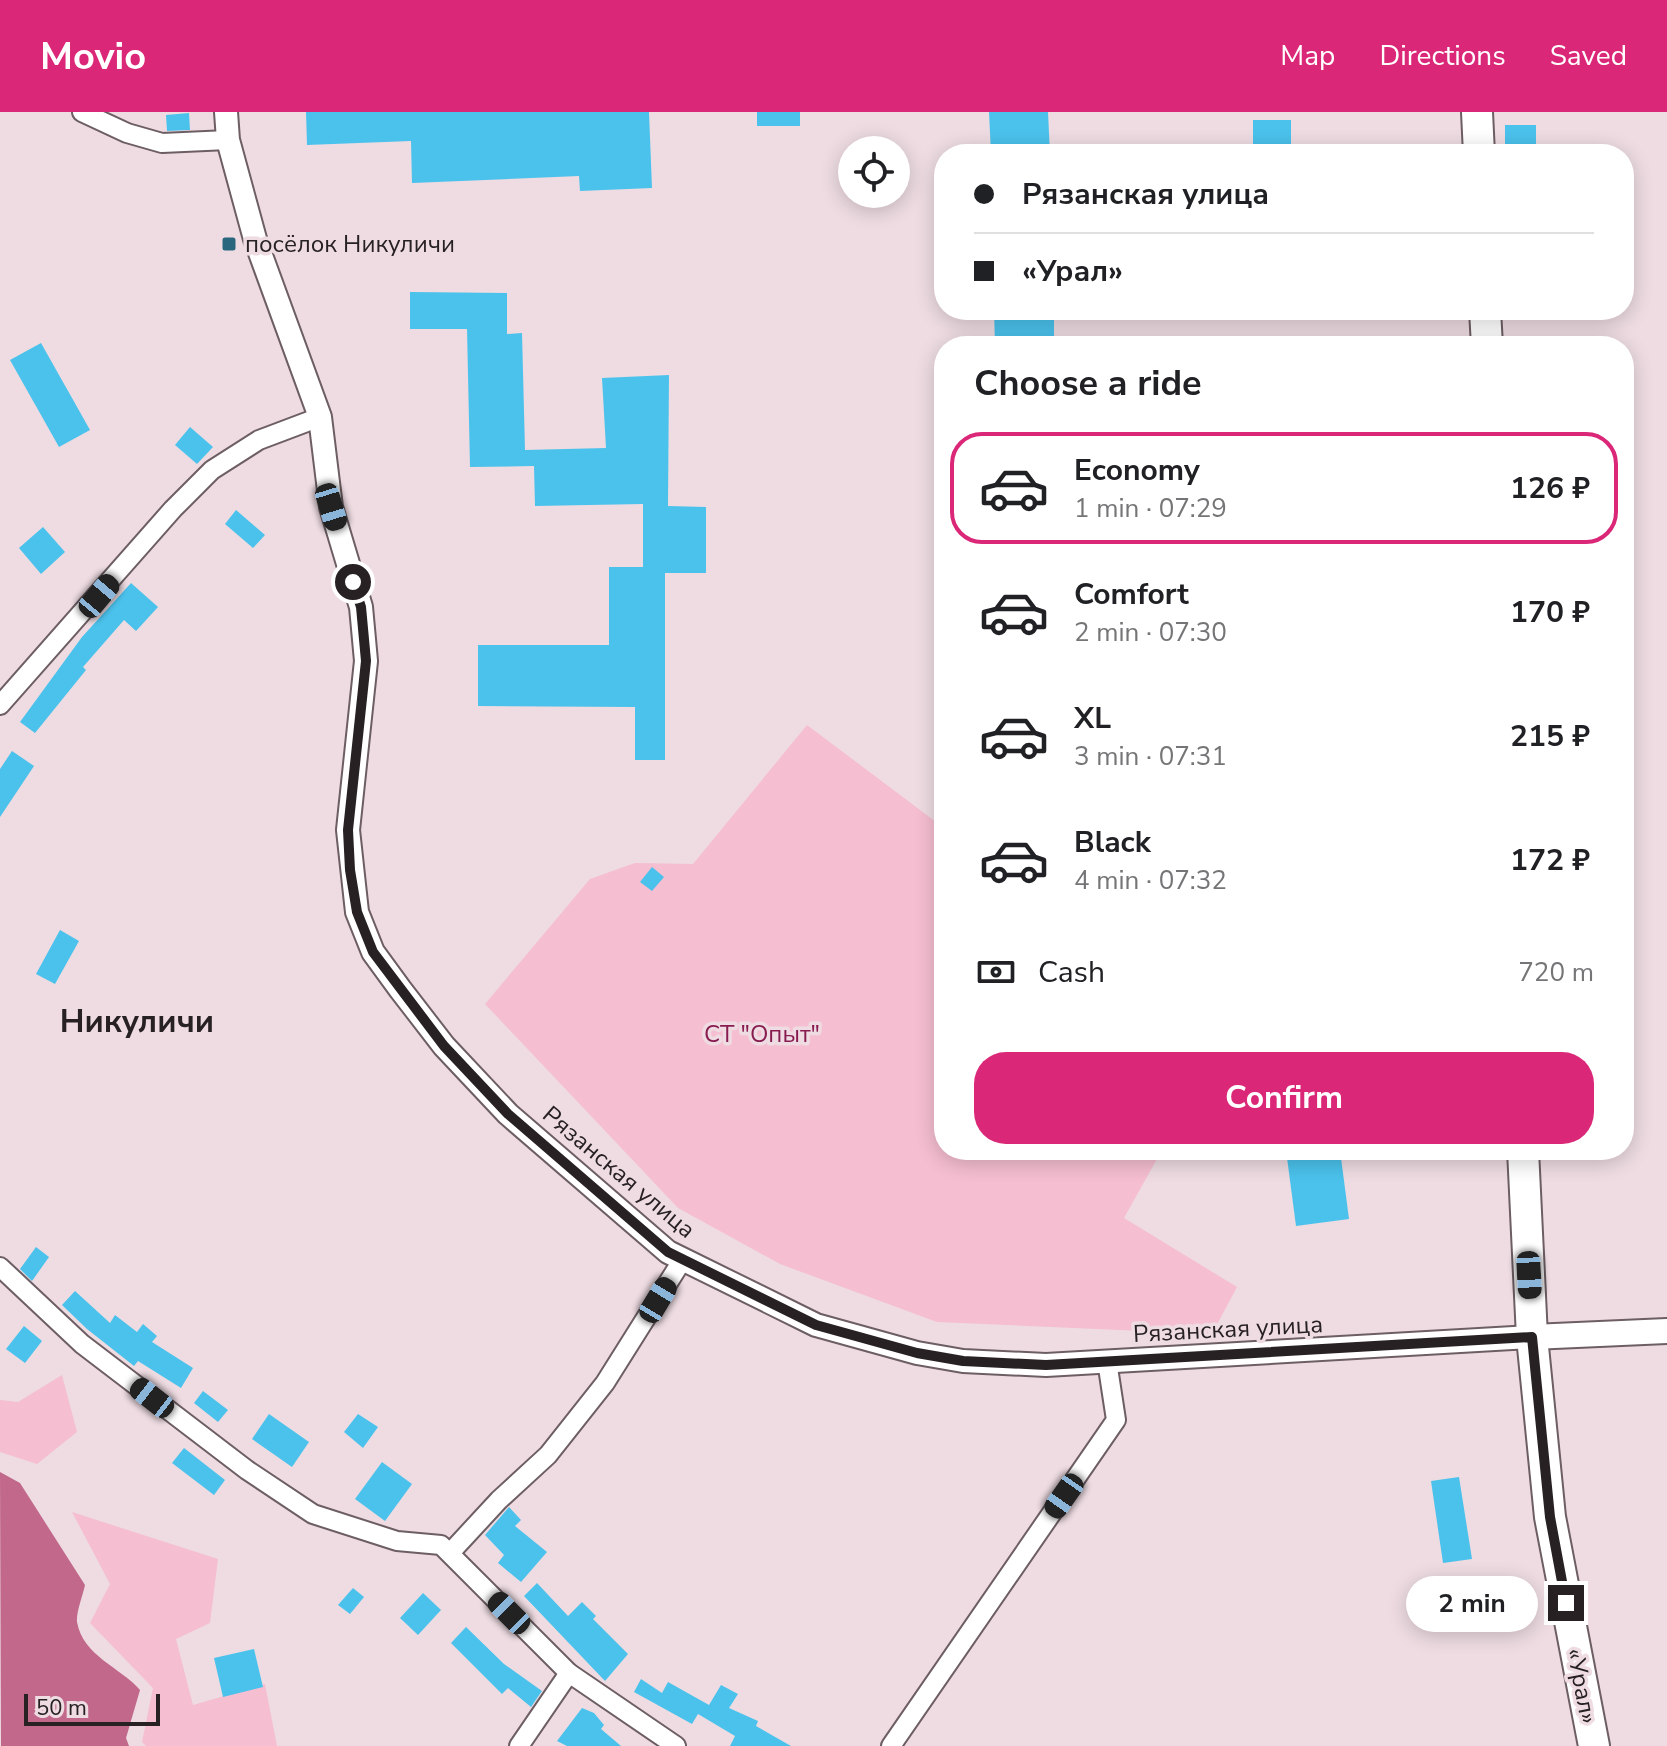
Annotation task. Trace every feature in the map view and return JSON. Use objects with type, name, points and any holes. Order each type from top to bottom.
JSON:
[{"type":"highway","name":"«Урал»","points":[[1523,1160],[1532,1337],[1550,1517],[1594,1746]]},
{"type":"main road","points":[[1532,1337],[1667,1331]]},
{"type":"street","points":[[82,112],[127,133],[162,143],[228,140]]},
{"type":"street","name":"Рязанская улица","points":[[226,112],[228,140],[255,239],[320,417],[331,507],[361,607],[366,661],[348,830],[357,912],[373,952],[444,1046],[508,1114],[664,1249],[816,1325],[917,1353],[963,1361],[1046,1365],[1532,1337]]},
{"type":"street","points":[[0,705],[173,509],[212,470],[259,440],[320,417]]},
{"type":"street","points":[[450,1553],[499,1500],[548,1455],[605,1383],[683,1259]]},
{"type":"street","points":[[0,1267],[82,1344],[247,1470],[313,1514],[397,1541],[441,1545],[569,1673],[676,1746]]},
{"type":"street","points":[[891,1746],[1116,1420],[1107,1361]]},
{"type":"street","points":[[519,1746],[569,1673]]},
{"type":"green space","name":"СТ \"Опыт\"","points":[[807,725],[934,820],[934,1160],[1156,1160],[1124,1218],[1237,1287],[1212,1334],[937,1322],[780,1264],[678,1208],[485,1004],[590,879],[635,863],[693,864]]},
{"type":"green space","points":[[62,1375],[77,1432],[37,1464],[0,1452],[0,1400],[18,1402]]},
{"type":"green space","points":[[72,1512],[218,1559],[210,1623],[176,1639],[193,1705],[265,1684],[277,1746],[146,1746],[142,1742],[153,1688],[90,1623],[110,1584]]},
{"type":"shaded area","points":[[0,1472],[20,1483],[85,1585],[77,1622],[87,1644],[140,1690],[126,1738],[129,1746],[1,1746]]},
{"type":"building","points":[[306,112],[649,112],[652,188],[580,191],[579,176],[412,183],[411,141],[307,145]]},
{"type":"building","points":[[757,112],[800,112],[800,126],[757,126]]},
{"type":"building","points":[[989,112],[1048,112],[1050,144],[991,144]]},
{"type":"building","points":[[189,113],[190,130],[167,131],[166,115]]},
{"type":"building","points":[[1253,120],[1291,120],[1291,144],[1253,144]]},
{"type":"building","points":[[1505,125],[1536,125],[1536,144],[1505,144]]},
{"type":"building","points":[[410,292],[507,293],[507,334],[522,333],[525,450],[606,448],[602,378],[669,375],[668,506],[706,507],[706,573],[665,573],[665,760],[635,760],[635,707],[478,706],[478,645],[609,645],[609,567],[643,567],[643,504],[535,506],[534,466],[470,467],[467,329],[410,329]]},
{"type":"building","points":[[994,320],[1054,320],[1054,336],[995,336]]},
{"type":"building","points":[[41,343],[90,430],[59,447],[10,360]]},
{"type":"building","points":[[190,427],[213,447],[197,464],[175,445]]},
{"type":"building","points":[[236,510],[265,535],[253,548],[225,524]]},
{"type":"building","points":[[43,527],[65,552],[41,574],[19,548]]},
{"type":"building","points":[[131,583],[158,607],[136,631],[124,620],[83,667],[86,670],[35,733],[20,722],[82,637]]},
{"type":"building","points":[[12,751],[34,766],[0,817],[0,769]]},
{"type":"building","points":[[652,867],[664,877],[652,891],[640,882]]},
{"type":"building","points":[[60,930],[79,941],[55,984],[36,974]]},
{"type":"building","points":[[1287,1160],[1341,1160],[1349,1219],[1296,1226]]},
{"type":"building","points":[[36,1247],[49,1257],[32,1281],[20,1269]]},
{"type":"building","points":[[75,1291],[110,1323],[115,1315],[137,1332],[143,1324],[157,1336],[152,1342],[193,1368],[181,1388],[138,1361],[134,1366],[87,1329],[62,1305]]},
{"type":"building","points":[[24,1326],[42,1341],[25,1363],[6,1349]]},
{"type":"building","points":[[203,1391],[228,1410],[218,1422],[194,1403]]},
{"type":"building","points":[[269,1414],[309,1442],[292,1467],[252,1439]]},
{"type":"building","points":[[358,1414],[378,1427],[363,1448],[344,1432]]},
{"type":"building","points":[[184,1448],[225,1480],[214,1495],[172,1463]]},
{"type":"building","points":[[382,1462],[412,1484],[385,1521],[355,1499]]},
{"type":"building","points":[[1459,1477],[1472,1559],[1443,1563],[1431,1481]]},
{"type":"building","points":[[509,1507],[521,1520],[515,1526],[547,1552],[521,1582],[498,1563],[504,1555],[485,1535]]},
{"type":"building","points":[[537,1583],[568,1616],[582,1602],[596,1616],[593,1619],[628,1654],[605,1681],[524,1596]]},
{"type":"building","points":[[353,1588],[364,1597],[350,1614],[338,1605]]},
{"type":"building","points":[[423,1593],[441,1610],[418,1635],[400,1618]]},
{"type":"building","points":[[466,1627],[504,1664],[542,1691],[531,1707],[508,1688],[502,1694],[451,1643]]},
{"type":"building","points":[[254,1649],[263,1687],[223,1697],[214,1658]]},
{"type":"building","points":[[641,1679],[662,1693],[668,1682],[709,1705],[721,1685],[738,1694],[729,1708],[758,1721],[756,1726],[791,1746],[730,1746],[735,1736],[698,1714],[692,1724],[634,1692]]},
{"type":"building","points":[[582,1708],[594,1713],[604,1725],[601,1729],[621,1746],[567,1746],[557,1741]]},
{"type":"place","name":"посёлок Никуличи","points":[[229,244]]},
{"type":"district","name":"Никуличи","points":[[137,1021]]},
{"type":"route","points":[[353,582],[361,607],[366,661],[363,718],[348,830],[357,912],[373,952],[444,1046],[508,1114],[575,1175],[668,1252],[760,1299],[816,1325],[917,1353],[963,1361],[1046,1365],[1532,1337],[1550,1517],[1566,1603]]}]
